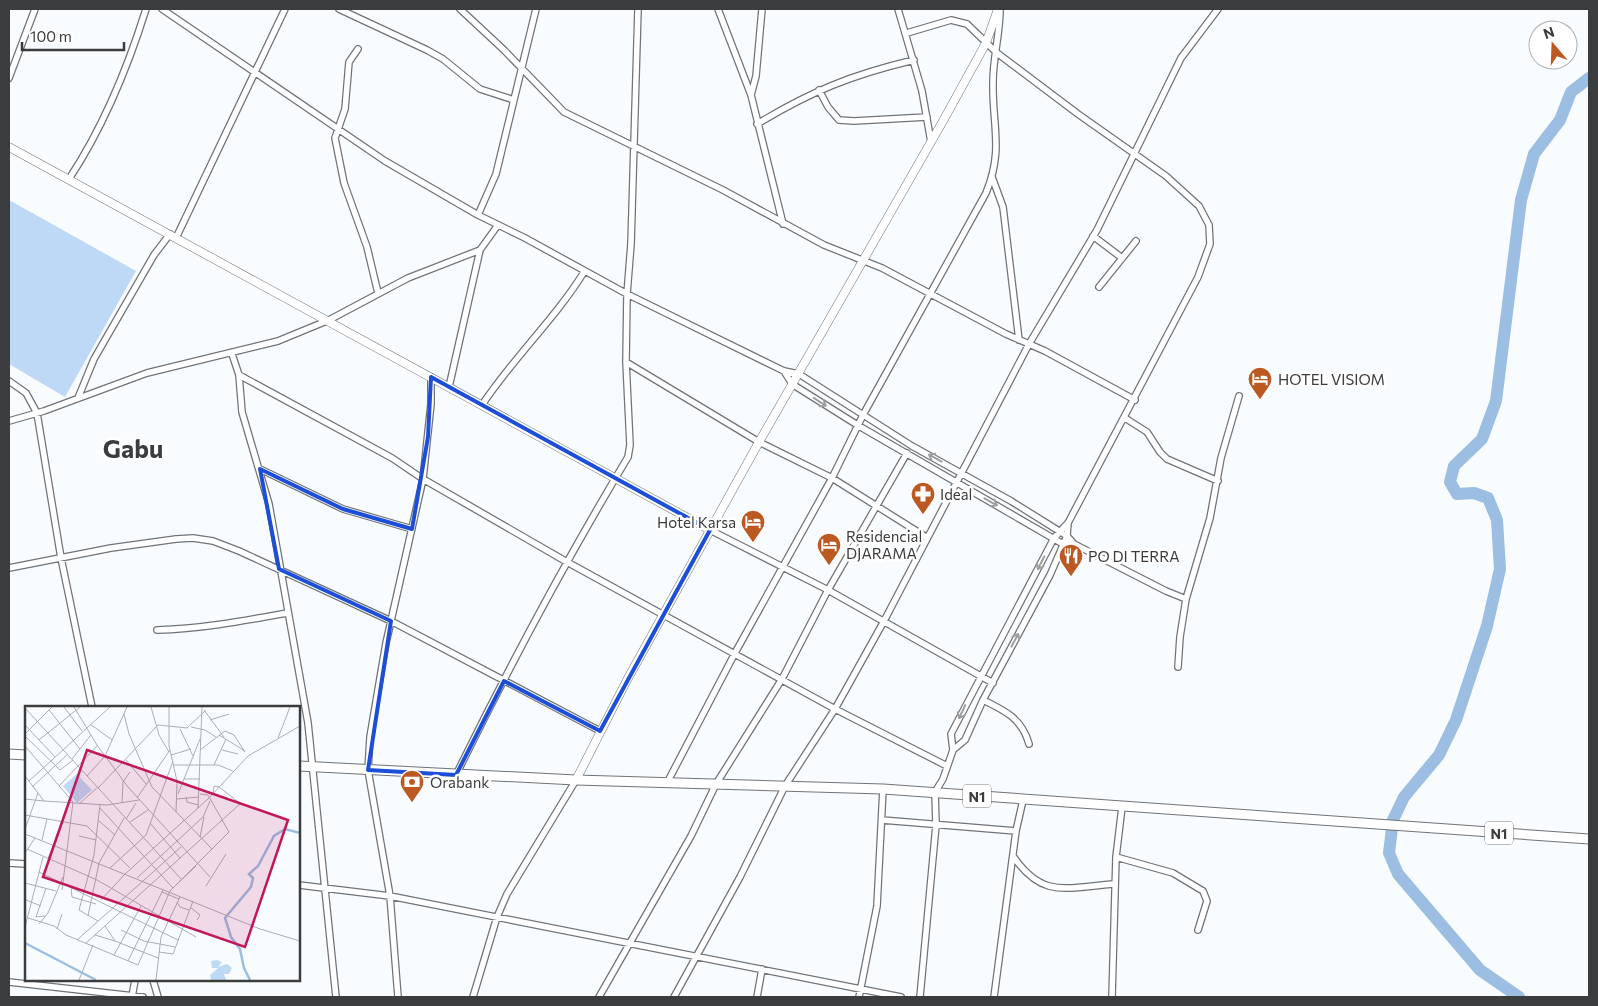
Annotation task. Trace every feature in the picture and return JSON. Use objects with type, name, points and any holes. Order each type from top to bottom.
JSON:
[{"type":"main road","points":[[576,780],[600,731],[710,530],[986,43],[999,9]]},
{"type":"main road","points":[[9,147],[329,320],[710,530]]},
{"type":"main road","points":[[9,754],[25,755]]},
{"type":"main road","name":"N1","points":[[300,766],[576,780],[668,781],[884,789],[1589,839]]},
{"type":"street","points":[[9,78],[35,9]]},
{"type":"street","points":[[69,179],[97,134],[111,107],[146,9]]},
{"type":"street","points":[[162,9],[337,130],[385,161],[478,215],[626,294],[784,371],[799,374],[863,415],[1067,536],[1074,544],[1166,591],[1186,599]]},
{"type":"street","points":[[78,398],[94,359],[154,254],[173,236],[286,9]]},
{"type":"street","points":[[340,9],[443,59],[480,89],[514,100]]},
{"type":"street","points":[[460,9],[564,112],[633,145],[783,224],[862,262],[874,264],[1135,400]]},
{"type":"street","points":[[478,215],[496,174],[536,9]]},
{"type":"street","points":[[456,775],[485,715],[567,562],[628,458],[630,445],[626,362],[626,294],[631,244],[638,9]]},
{"type":"street","points":[[718,9],[751,95],[783,224]]},
{"type":"street","points":[[751,95],[756,76],[762,9]]},
{"type":"street","points":[[898,9],[914,60],[931,142]]},
{"type":"street","points":[[668,781],[735,653],[832,478],[863,415],[931,295],[992,177],[997,154],[993,80],[997,53],[999,9]]},
{"type":"street","points":[[674,997],[745,869],[785,786],[835,709],[884,621],[926,537],[1029,344],[1093,236],[1136,153],[1180,58],[1218,9]]},
{"type":"street","points":[[906,33],[951,20],[967,24],[997,53],[1078,114],[1136,153],[1192,197],[1205,215],[1211,234],[1206,258],[1198,277],[1135,400],[1068,522],[1054,538],[951,734],[953,750],[935,792],[936,825],[920,997]]},
{"type":"street","points":[[358,49],[349,62],[345,109],[335,138],[337,156],[344,183],[367,247],[378,293]]},
{"type":"street","points":[[757,124],[802,97],[819,90],[873,70],[914,60]]},
{"type":"street","points":[[819,90],[828,108],[839,120],[854,121],[927,117]]},
{"type":"street","points":[[992,177],[1003,207],[1019,340]]},
{"type":"street","points":[[449,387],[480,250],[498,225]]},
{"type":"street","points":[[1093,236],[1122,258]]},
{"type":"street","points":[[1100,288],[1136,241]]},
{"type":"street","points":[[9,421],[37,414],[147,373],[187,362],[232,354],[278,341],[329,320],[378,293],[442,262],[480,250]]},
{"type":"street","points":[[482,405],[500,378],[584,272]]},
{"type":"street","points":[[232,354],[239,375],[242,412],[269,504],[287,613],[307,714],[314,766],[324,888],[336,997]]},
{"type":"street","points":[[626,362],[759,442],[832,478],[926,537]]},
{"type":"street","points":[[784,371],[792,384],[859,426],[1063,544],[1074,544]]},
{"type":"street","points":[[239,375],[392,458],[423,479],[567,562],[665,614],[835,709],[947,766]]},
{"type":"street","points":[[398,997],[390,896],[368,770],[370,737],[391,621],[423,479],[431,404],[431,377]]},
{"type":"street","points":[[9,380],[26,393],[37,414],[61,558],[92,706]]},
{"type":"street","points":[[1178,667],[1180,637],[1186,599],[1210,518],[1221,458],[1239,396]]},
{"type":"street","points":[[1125,418],[1147,432],[1160,452],[1168,459],[1218,481]]},
{"type":"street","points":[[599,997],[691,836],[716,784],[782,679],[828,590],[907,453]]},
{"type":"street","points":[[260,469],[343,509],[412,529]]},
{"type":"street","points":[[953,750],[965,740],[983,700],[1050,575],[1067,536],[1068,522]]},
{"type":"street","points":[[710,530],[828,590],[993,683]]},
{"type":"street","points":[[9,568],[111,548],[192,538],[213,541],[391,621],[600,731]]},
{"type":"street","points":[[157,630],[189,630],[287,613]]},
{"type":"street","points":[[983,700],[1007,712],[1019,722],[1024,729],[1029,744]]},
{"type":"street","points":[[473,997],[497,917],[507,894],[576,780]]},
{"type":"street","points":[[859,997],[877,906],[884,789]]},
{"type":"street","points":[[994,997],[1016,831],[1023,800]]},
{"type":"street","points":[[1112,997],[1116,857],[1122,807]]},
{"type":"street","points":[[882,820],[1016,831]]},
{"type":"street","points":[[1013,856],[1026,874],[1042,885],[1064,888],[1115,884]]},
{"type":"street","points":[[1116,857],[1173,873],[1203,890],[1207,901],[1198,930]]},
{"type":"street","points":[[9,863],[25,864]]},
{"type":"street","points":[[300,885],[390,896],[422,904],[698,956],[901,997]]},
{"type":"street","points":[[756,997],[762,969]]},
{"type":"street","points":[[132,997],[135,981]]},
{"type":"street","points":[[153,981],[158,997]]},
{"type":"street","points":[[9,982],[142,997]]},
{"type":"highlighted area","points":[[431,377],[710,530],[600,731],[504,681],[456,775],[368,770],[391,621],[279,569],[260,469],[343,509],[412,529],[428,437]]},
{"type":"shaded area","points":[[9,200],[136,271],[65,397],[9,364]]},
{"type":"waterway","points":[[1519,997],[1480,970],[1398,874],[1389,853],[1393,820],[1404,797],[1439,755],[1456,720],[1487,626],[1500,569],[1497,520],[1488,498],[1474,493],[1457,494],[1450,482],[1454,466],[1482,439],[1496,401],[1521,200],[1534,154],[1560,120],[1571,92],[1589,78]]},
{"type":"place","name":"HOTEL VISIOM","points":[[1260,400]]},
{"type":"place","name":"Ideal","points":[[923,515]]},
{"type":"place","name":"Hotel Karsa","points":[[753,543]]},
{"type":"place","name":"Residencial DJARAMA","points":[[829,566]]},
{"type":"place","name":"PO DI TERRA","points":[[1071,577]]},
{"type":"place","name":"Orabank","points":[[412,803]]},
{"type":"district","name":"Gabu","points":[[133,448]]}]
